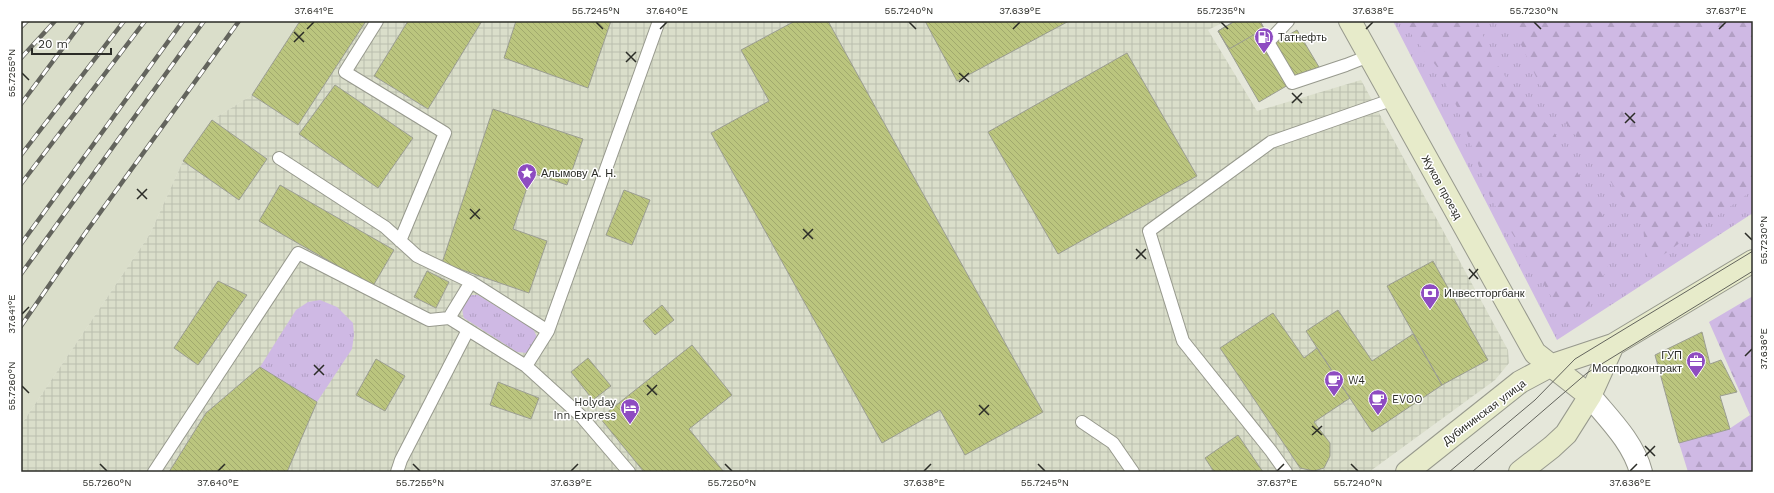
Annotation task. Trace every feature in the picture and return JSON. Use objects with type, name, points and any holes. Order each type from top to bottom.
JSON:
[{"type":"main road","name":"Жуков проезд","points":[[1350,21],[1543,359]]},
{"type":"main road","name":"Дубининская улица","points":[[1407,472],[1520,382],[1543,359],[1613,345],[1753,261]]},
{"type":"main road","points":[[1520,472],[1566,434],[1590,396],[1613,345]]},
{"type":"main road","points":[[1543,359],[1590,396]]},
{"type":"street","points":[[1590,396],[1630,446],[1638,460],[1641,472]]},
{"type":"lane","points":[[377,21],[346,72],[444,133],[400,241]]},
{"type":"lane","points":[[526,366],[548,331],[659,21]]},
{"type":"lane","points":[[1288,21],[1268,42],[1292,83],[1369,56]]},
{"type":"lane","points":[[1286,472],[1183,341],[1149,231],[1271,142],[1394,99]]},
{"type":"lane","points":[[279,158],[385,226],[416,256],[471,282],[548,331]]},
{"type":"lane","points":[[154,472],[298,253],[429,320],[449,318],[526,366],[581,416],[629,472]]},
{"type":"lane","points":[[449,318],[471,282]]},
{"type":"lane","points":[[397,472],[401,460],[468,330]]},
{"type":"lane","points":[[1082,422],[1112,443],[1132,472]]},
{"type":"shaded area","points":[[21,21],[300,21],[252,95],[212,120],[183,161],[150,234],[21,425]]},
{"type":"shaded area","points":[[300,21],[1226,21],[1208,30],[1257,111],[1361,80],[1508,350],[1509,363],[1495,380],[1369,472],[21,472],[21,425],[150,234],[183,161],[212,120],[252,95]]},
{"type":"green space","points":[[1393,21],[1753,21],[1753,213],[1557,340]]},
{"type":"green space","points":[[1401,21],[1477,21],[1492,57],[1515,91],[1553,131],[1610,228],[1612,256],[1596,293],[1588,306],[1562,314],[1491,199],[1457,107],[1437,67]]},
{"type":"green space","points":[[1510,21],[1753,21],[1753,190],[1659,258],[1646,264],[1643,224],[1552,105],[1538,81]]},
{"type":"green space","points":[[471,295],[478,295],[533,329],[537,337],[534,347],[527,353],[517,352],[464,318],[463,305]]},
{"type":"green space","points":[[1753,296],[1753,472],[1688,472],[1679,443],[1729,429],[1750,415],[1709,322]]},
{"type":"green space","points":[[320,300],[337,307],[353,323],[354,335],[352,349],[317,402],[260,367],[296,310],[308,302]]},
{"type":"building","points":[[300,21],[366,21],[298,125],[252,95]]},
{"type":"building","points":[[408,21],[482,21],[428,109],[374,76]]},
{"type":"building","points":[[516,21],[611,21],[588,88],[504,58]]},
{"type":"building","points":[[795,21],[828,21],[1043,412],[965,455],[940,410],[882,443],[711,133],[769,101],[741,50]]},
{"type":"building","points":[[925,21],[1069,21],[957,81]]},
{"type":"building","points":[[1235,21],[1260,21],[1273,44],[1297,30],[1319,67],[1259,102],[1218,31]]},
{"type":"building","points":[[1235,21],[1260,21],[1264,29],[1229,49],[1218,31]]},
{"type":"building","points":[[1127,53],[1197,176],[1058,254],[988,132]]},
{"type":"building","points":[[335,85],[413,138],[378,188],[299,134]]},
{"type":"building","points":[[493,109],[583,139],[567,185],[532,173],[513,229],[547,241],[529,293],[442,263]]},
{"type":"building","points":[[212,120],[267,159],[239,200],[183,161]]},
{"type":"building","points":[[280,185],[394,250],[373,286],[259,221]]},
{"type":"building","points":[[624,190],[650,200],[632,245],[606,235]]},
{"type":"building","name":"Инвестторгбанк","points":[[1433,261],[1488,360],[1442,385],[1387,286]]},
{"type":"building","points":[[427,271],[449,282],[436,308],[414,297]]},
{"type":"building","points":[[218,281],[247,295],[198,365],[174,348]]},
{"type":"building","points":[[662,305],[674,320],[655,335],[643,321]]},
{"type":"building","points":[[1338,310],[1372,361],[1413,334],[1442,385],[1372,432],[1306,331]]},
{"type":"building","points":[[1273,313],[1304,358],[1317,348],[1350,398],[1314,422],[1330,443],[1330,456],[1324,468],[1314,471],[1300,468],[1220,348]]},
{"type":"building","name":"ГУП Моспродконтракт","points":[[1702,332],[1710,364],[1721,360],[1737,392],[1720,396],[1730,429],[1679,443],[1655,355]]},
{"type":"building","points":[[692,345],[732,395],[689,429],[724,472],[644,472],[600,418]]},
{"type":"building","points":[[588,358],[611,386],[593,400],[571,372]]},
{"type":"building","points":[[376,359],[405,376],[385,411],[356,395]]},
{"type":"building","points":[[260,367],[317,402],[287,472],[169,472],[206,413]]},
{"type":"building","points":[[498,382],[539,398],[531,419],[490,405]]},
{"type":"building","points":[[1238,435],[1263,472],[1214,472],[1205,458]]},
{"type":"tram line","points":[[1449,472],[1535,400],[1575,359],[1753,251]]},
{"type":"tram line","points":[[1472,472],[1587,373],[1753,271]]},
{"type":"railway","points":[[21,27],[27,21]]},
{"type":"railway","points":[[21,58],[55,21]]},
{"type":"railway","points":[[21,104],[83,21]]},
{"type":"railway","points":[[21,155],[124,21]]},
{"type":"railway","points":[[21,184],[145,21]]},
{"type":"railway","points":[[21,244],[183,21]]},
{"type":"railway","points":[[21,274],[204,21]]},
{"type":"railway","points":[[21,326],[86,232],[239,21]]},
{"type":"place","name":"Татнефть","points":[[1264,54]]},
{"type":"place","name":"Алымову А. Н.","points":[[527,190]]},
{"type":"place","name":"Инвестторгбанк","points":[[1430,310]]},
{"type":"place","name":"ГУП Моспродконтракт","points":[[1696,378]]},
{"type":"place","name":"W4","points":[[1334,397]]},
{"type":"place","name":"EVOO","points":[[1378,416]]},
{"type":"place","name":"Holyday Inn Express","points":[[630,425]]}]
